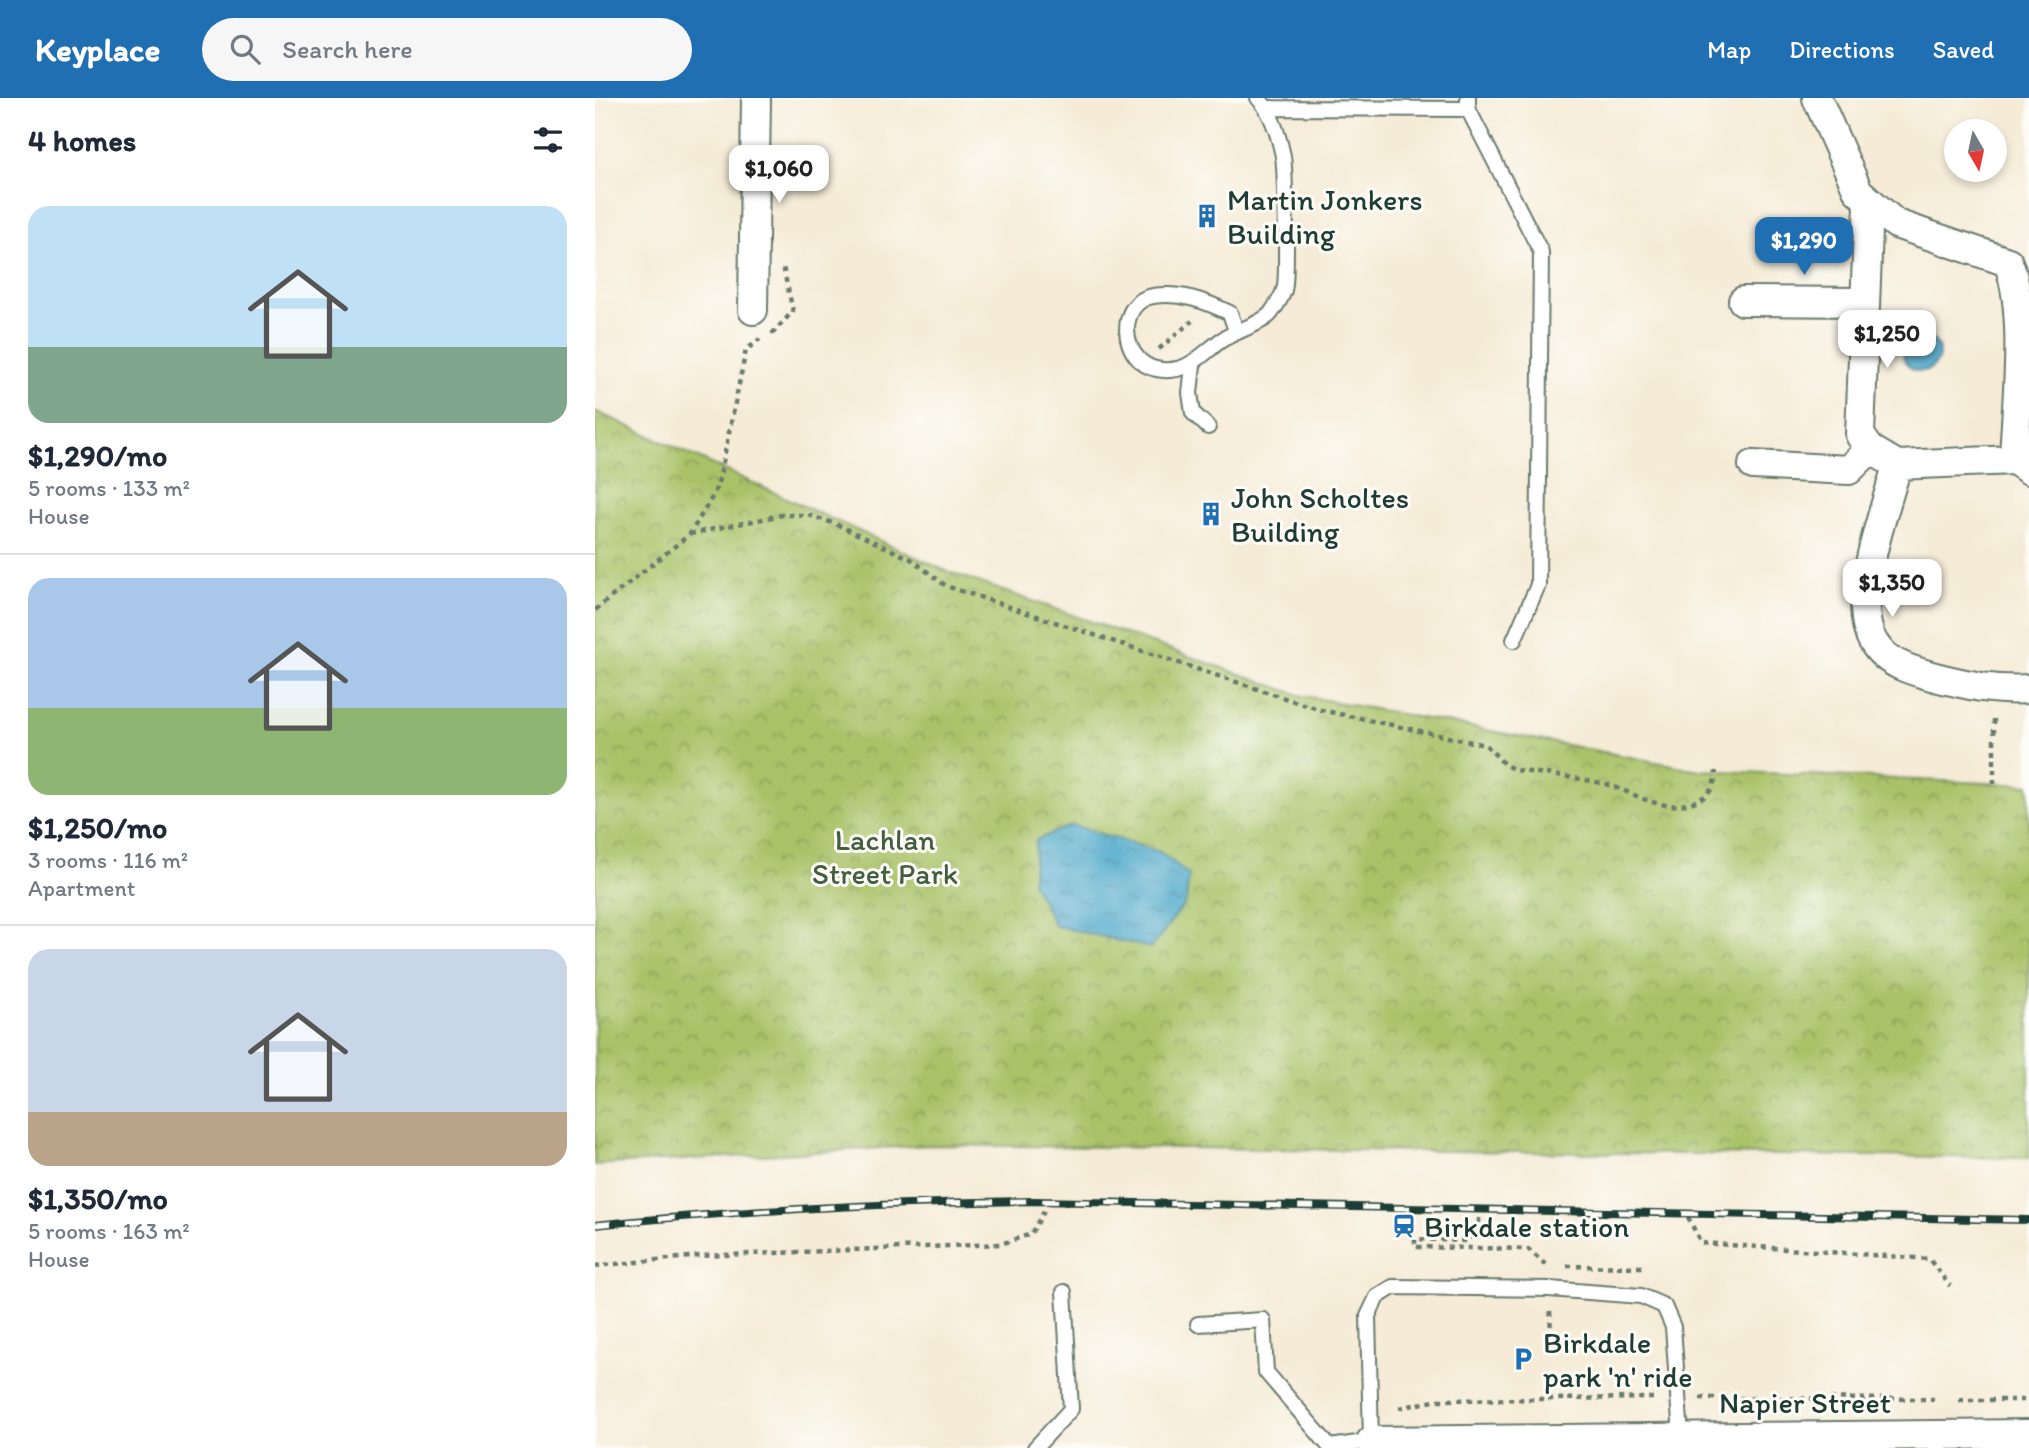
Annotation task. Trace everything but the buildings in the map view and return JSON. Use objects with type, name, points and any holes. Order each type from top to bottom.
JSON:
[{"type":"street","points":[[753,310],[756,98]]},
{"type":"street","points":[[1817,98],[1858,191],[1869,203],[1896,224],[2018,263],[2015,281],[2024,358],[2022,465],[1897,465],[1870,449],[1860,435],[1869,203]]},
{"type":"street","points":[[1743,301],[1864,302]]},
{"type":"street","points":[[1753,465],[1849,470],[1870,449]]},
{"type":"street","points":[[1897,465],[1864,594],[1874,643],[1891,662],[1916,673],[1994,691],[2029,689]]},
{"type":"street","name":"Napier Street","points":[[1371,1441],[1647,1443],[1681,1436],[2029,1434]]},
{"type":"lane","points":[[1235,331],[1230,313],[1215,306],[1186,296],[1151,296],[1134,307],[1127,326],[1128,348],[1143,366],[1169,372],[1193,365],[1235,331],[1269,316],[1285,288],[1283,158],[1263,103],[1468,103],[1541,252],[1538,585],[1514,640]]},
{"type":"lane","points":[[1193,365],[1190,393],[1193,413],[1208,427]]},
{"type":"lane","points":[[1198,1324],[1263,1321],[1266,1372],[1329,1448],[1371,1441],[1368,1316],[1377,1297],[1394,1287],[1549,1289],[1641,1296],[1664,1306],[1673,1327],[1681,1436]]},
{"type":"lane","points":[[1035,1448],[1071,1409],[1064,1292]]},
{"type":"path","points":[[1151,368],[1158,350],[1215,306]]},
{"type":"path","points":[[595,610],[690,534],[714,494],[746,350],[753,342],[772,334],[753,310]]},
{"type":"path","points":[[690,534],[782,515],[808,515],[836,524],[911,559],[946,586],[1206,669],[1298,703],[1486,745],[1504,764],[1515,770],[1604,783],[1652,803],[1683,805],[1706,797],[1712,791],[1716,771]]},
{"type":"path","points":[[1994,691],[1994,784]]},
{"type":"path","points":[[595,1266],[699,1256],[1000,1244],[1031,1234],[1046,1208]]},
{"type":"path","points":[[1479,1208],[1479,1231],[1465,1241],[1415,1239],[1415,1247],[1528,1249],[1548,1266],[1643,1268]]},
{"type":"path","points":[[1688,1217],[1701,1243],[1929,1259],[1950,1286]]},
{"type":"path","points":[[1548,1266],[1549,1289]]},
{"type":"path","points":[[1550,1311],[1551,1334],[1635,1351]]},
{"type":"path","points":[[1399,1408],[1439,1400],[1653,1398]]},
{"type":"path","points":[[1692,1398],[1934,1399]]},
{"type":"path","points":[[1959,1400],[2029,1400]]},
{"type":"green space","name":"Lachlan Street Park","points":[[595,411],[944,570],[1299,695],[1699,770],[2029,785],[2029,1158],[931,1145],[595,1165]]},
{"type":"water","points":[[1921,335],[1934,340],[1939,353],[1934,366],[1921,371],[1908,366],[1903,353],[1908,340]]},
{"type":"water","points":[[1072,825],[1160,852],[1189,875],[1186,902],[1151,948],[1055,926],[1032,882],[1036,840]]},
{"type":"railway","points":[[595,1225],[815,1208],[1034,1201],[2029,1220]]},
{"type":"place","name":"Martin Jonkers Building","points":[[1207,216]]},
{"type":"place","name":"John Scholtes Building","points":[[1211,514]]},
{"type":"place","name":"Birkdale station","points":[[1404,1226]]},
{"type":"place","name":"Birkdale park 'n' ride","points":[[1523,1359]]}]
